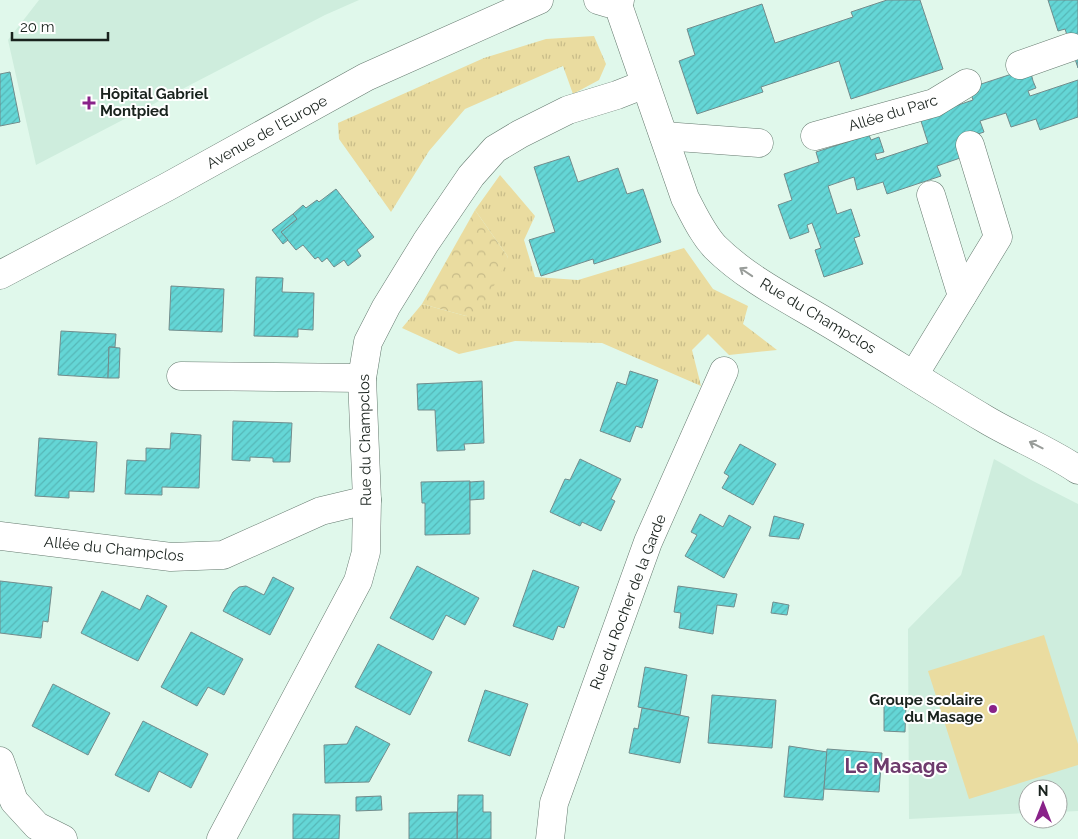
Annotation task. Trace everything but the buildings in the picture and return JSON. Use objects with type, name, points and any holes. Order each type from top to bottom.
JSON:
[{"type":"street","name":"Avenue de l'Europe","points":[[0,275],[167,187],[366,77],[539,0]]},
{"type":"street","name":"Rue du Champclos","points":[[612,0],[645,84],[685,198],[698,223],[715,246],[737,266],[776,292],[986,420],[1064,460],[1078,470]]},
{"type":"street","points":[[1020,65],[1071,47]]},
{"type":"street","name":"Allée du Parc","points":[[815,136],[934,104],[967,83]]},
{"type":"street","name":"Rue du Champclos","points":[[221,839],[358,581],[366,552],[367,500],[362,378],[368,342],[386,307],[426,242],[471,176],[495,148],[568,110],[645,84]]},
{"type":"street","points":[[664,136],[759,143]]},
{"type":"street","points":[[914,375],[998,236],[970,145]]},
{"type":"street","points":[[931,195],[962,296]]},
{"type":"street","name":"Rue du Rocher de la Garde","points":[[550,839],[554,803],[648,542],[724,371]]},
{"type":"street","points":[[181,376],[362,378]]},
{"type":"street","name":"Allée du Champclos","points":[[0,536],[171,557],[223,555],[321,511],[367,500]]},
{"type":"street","points":[[0,761],[14,801],[37,826],[63,839]]},
{"type":"shaded area","name":"Hôpital Gabriel Montpied","points":[[39,0],[359,0],[325,15],[36,165],[8,40]]},
{"type":"shaded area","name":"Groupe scolaire du Masage","points":[[994,459],[1078,504],[1078,811],[1068,812],[1068,779],[1018,779],[1018,814],[909,819],[908,629],[961,575]]},
{"type":"green space","points":[[594,36],[606,64],[599,80],[573,94],[563,66],[465,109],[429,151],[391,212],[339,139],[338,123],[484,58],[546,39]]},
{"type":"green space","points":[[500,175],[535,216],[524,240],[535,277],[578,280],[684,248],[713,289],[748,306],[743,324],[777,350],[729,355],[708,334],[692,350],[701,386],[602,343],[515,341],[459,354],[402,328],[422,304],[466,316],[508,257],[475,210]]},
{"type":"green space","points":[[475,210],[508,257],[499,277],[481,308],[466,316],[422,304]]},
{"type":"green space","points":[[1044,635],[1078,744],[1078,765],[1033,779],[1018,779],[1018,784],[969,799],[928,671]]},
{"type":"place","name":"Hôpital Gabriel Montpied","points":[[89,103]]},
{"type":"place","name":"Groupe scolaire du Masage","points":[[993,709]]},
{"type":"district","name":"Le Masage","points":[[896,766]]}]
